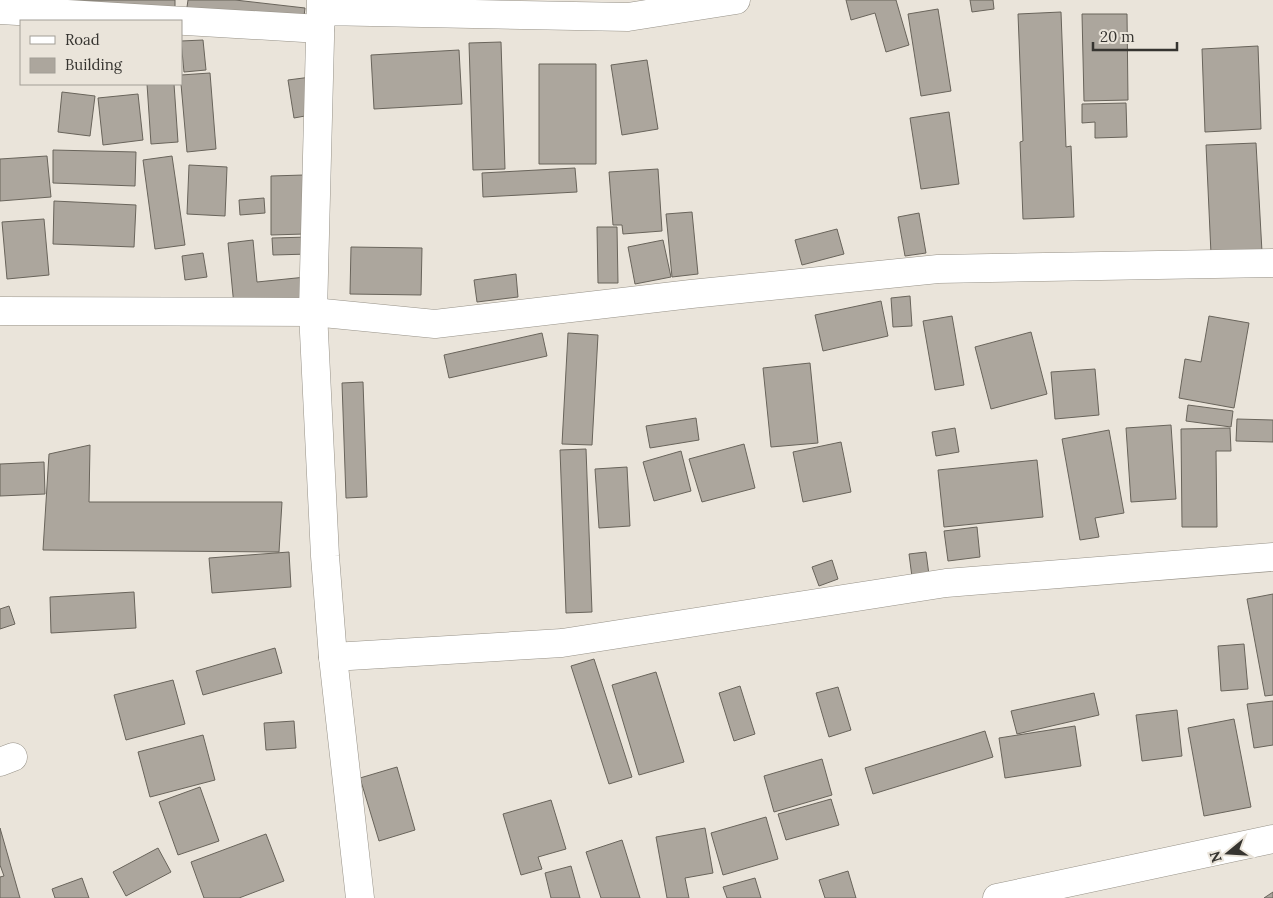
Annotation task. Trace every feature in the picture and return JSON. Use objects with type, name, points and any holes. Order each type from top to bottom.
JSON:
[{"type":"street","points":[[0,10],[628,16],[736,0]]},
{"type":"street","points":[[321,14],[313,312],[324,556],[333,657],[360,898]]},
{"type":"street","points":[[0,311],[313,312],[436,324],[691,294],[938,269],[1273,263]]},
{"type":"street","points":[[333,657],[562,643],[946,583],[1273,557]]},
{"type":"street","points":[[1006,897],[1273,839]]},
{"type":"building","points":[[13,0],[175,0],[175,15]]},
{"type":"building","points":[[188,0],[235,0],[305,8],[302,34],[185,21]]},
{"type":"building","points":[[846,0],[896,0],[909,45],[886,52],[875,13],[851,20]]},
{"type":"building","points":[[970,0],[993,0],[994,9],[972,12]]},
{"type":"building","points":[[938,9],[951,91],[921,96],[908,14]]},
{"type":"building","points":[[1061,12],[1066,147],[1071,146],[1074,217],[1023,219],[1020,142],[1023,141],[1018,14]]},
{"type":"building","points":[[1082,14],[1127,14],[1128,100],[1084,101]]},
{"type":"building","points":[[203,40],[206,70],[184,72],[182,41]]},
{"type":"building","points":[[501,42],[505,169],[473,170],[469,43]]},
{"type":"building","points":[[1258,46],[1261,129],[1205,132],[1202,49]]},
{"type":"building","points":[[459,50],[462,104],[374,109],[371,55]]},
{"type":"building","points":[[647,60],[658,129],[622,135],[611,65]]},
{"type":"building","points":[[539,64],[596,64],[596,164],[539,164]]},
{"type":"building","points":[[210,73],[216,149],[187,152],[181,85],[182,75]]},
{"type":"building","points":[[311,77],[316,114],[294,118],[288,80]]},
{"type":"building","points":[[147,85],[174,85],[178,142],[151,144]]},
{"type":"building","points":[[62,92],[95,96],[90,136],[58,132]]},
{"type":"building","points":[[138,94],[143,140],[103,145],[98,98]]},
{"type":"building","points":[[1126,103],[1127,137],[1095,138],[1095,122],[1082,123],[1082,104]]},
{"type":"building","points":[[949,112],[959,184],[921,189],[910,118]]},
{"type":"building","points":[[1256,143],[1262,252],[1211,254],[1206,145]]},
{"type":"building","points":[[53,150],[136,152],[135,186],[53,183]]},
{"type":"building","points":[[47,156],[51,197],[0,201],[0,159]]},
{"type":"building","points":[[172,156],[185,245],[155,249],[143,160]]},
{"type":"building","points":[[189,165],[227,167],[225,216],[187,214]]},
{"type":"building","points":[[575,168],[577,192],[483,197],[482,173]]},
{"type":"building","points":[[658,169],[662,231],[623,234],[622,225],[613,225],[609,172]]},
{"type":"building","points":[[304,175],[304,234],[271,235],[271,176]]},
{"type":"building","points":[[264,198],[265,213],[240,215],[239,200]]},
{"type":"building","points":[[54,201],[136,205],[134,247],[53,244]]},
{"type":"building","points":[[692,212],[698,274],[672,277],[666,214]]},
{"type":"building","points":[[919,213],[926,253],[905,256],[898,217]]},
{"type":"building","points":[[44,219],[49,275],[7,279],[2,222]]},
{"type":"building","points":[[597,227],[617,227],[618,283],[598,283]]},
{"type":"building","points":[[837,229],[844,254],[802,265],[795,240]]},
{"type":"building","points":[[309,237],[310,254],[273,255],[272,238]]},
{"type":"building","points":[[253,240],[257,282],[306,277],[308,299],[234,306],[228,243]]},
{"type":"building","points":[[663,240],[671,277],[635,284],[628,247]]},
{"type":"building","points":[[351,247],[422,248],[421,295],[350,294]]},
{"type":"building","points":[[203,253],[207,277],[185,280],[182,256]]},
{"type":"building","points":[[516,274],[518,297],[477,302],[474,280]]},
{"type":"building","points":[[910,296],[912,326],[893,327],[891,298]]},
{"type":"building","points":[[881,301],[888,336],[823,351],[815,315]]},
{"type":"building","points":[[952,316],[964,385],[935,390],[923,321]]},
{"type":"building","points":[[1209,316],[1249,323],[1234,408],[1179,398],[1185,359],[1201,362]]},
{"type":"building","points":[[1031,332],[1047,394],[991,409],[975,347]]},
{"type":"building","points":[[542,333],[547,356],[449,378],[444,355]]},
{"type":"building","points":[[568,333],[598,335],[592,445],[562,444]]},
{"type":"building","points":[[810,363],[818,443],[771,447],[763,368]]},
{"type":"building","points":[[1095,369],[1099,415],[1055,419],[1051,372]]},
{"type":"building","points":[[363,382],[367,497],[346,498],[342,383]]},
{"type":"building","points":[[1188,405],[1233,411],[1231,427],[1186,421]]},
{"type":"building","points":[[696,418],[699,440],[650,448],[646,426]]},
{"type":"building","points":[[1237,419],[1273,420],[1273,442],[1236,441]]},
{"type":"building","points":[[1171,425],[1176,499],[1131,502],[1126,428]]},
{"type":"building","points":[[955,428],[959,452],[936,456],[932,432]]},
{"type":"building","points":[[1230,428],[1231,451],[1216,451],[1217,527],[1182,527],[1181,429]]},
{"type":"building","points":[[1109,430],[1124,513],[1095,518],[1099,537],[1080,540],[1062,439]]},
{"type":"building","points":[[841,442],[851,492],[803,502],[793,452]]},
{"type":"building","points":[[744,444],[755,488],[702,502],[689,459]]},
{"type":"building","points":[[90,445],[89,502],[282,502],[279,552],[43,550],[49,454]]},
{"type":"building","points":[[586,449],[592,612],[566,613],[560,450]]},
{"type":"building","points":[[681,451],[691,491],[654,501],[643,462]]},
{"type":"building","points":[[1037,460],[1043,517],[944,527],[938,470]]},
{"type":"building","points":[[44,462],[45,494],[0,496],[0,464]]},
{"type":"building","points":[[627,467],[630,526],[599,528],[595,469]]},
{"type":"building","points":[[977,527],[980,557],[948,561],[944,531]]},
{"type":"building","points":[[289,552],[291,587],[212,593],[209,558]]},
{"type":"building","points":[[926,552],[929,575],[912,577],[909,554]]},
{"type":"building","points":[[832,560],[838,579],[819,586],[812,567]]},
{"type":"building","points":[[134,592],[136,628],[51,633],[50,597]]},
{"type":"building","points":[[1273,594],[1273,695],[1265,696],[1247,599]]},
{"type":"building","points":[[9,606],[15,624],[0,629],[0,609]]},
{"type":"building","points":[[1244,644],[1248,689],[1221,691],[1218,646]]},
{"type":"building","points":[[275,648],[282,673],[203,695],[196,671]]},
{"type":"building","points":[[594,659],[632,777],[609,784],[571,666]]},
{"type":"building","points":[[656,672],[684,762],[639,775],[612,685]]},
{"type":"building","points":[[173,680],[185,724],[126,740],[114,695]]},
{"type":"building","points":[[740,686],[755,734],[734,741],[719,693]]},
{"type":"building","points":[[838,687],[851,730],[829,737],[816,693]]},
{"type":"building","points":[[1094,693],[1099,715],[1017,734],[1011,711]]},
{"type":"building","points":[[1273,701],[1273,745],[1254,748],[1247,704]]},
{"type":"building","points":[[1177,710],[1182,756],[1142,761],[1136,715]]},
{"type":"building","points":[[1234,719],[1251,807],[1204,816],[1188,728]]},
{"type":"building","points":[[294,721],[296,748],[266,750],[264,723]]},
{"type":"building","points":[[1075,726],[1081,766],[1005,778],[999,738]]},
{"type":"building","points":[[985,731],[993,757],[873,794],[865,768]]},
{"type":"building","points":[[203,735],[215,780],[150,797],[138,752]]},
{"type":"building","points":[[822,759],[832,795],[774,812],[764,776]]},
{"type":"building","points":[[397,767],[415,830],[379,841],[360,778]]},
{"type":"building","points":[[200,787],[219,841],[178,855],[159,802]]},
{"type":"building","points":[[831,799],[839,825],[786,840],[778,814]]},
{"type":"building","points":[[551,800],[566,849],[538,857],[542,869],[521,875],[503,814]]},
{"type":"building","points":[[766,817],[778,859],[723,875],[711,833]]},
{"type":"building","points":[[0,828],[20,898],[0,898],[0,877],[4,876],[0,865]]},
{"type":"building","points":[[705,828],[713,873],[685,878],[689,898],[667,898],[656,837]]},
{"type":"building","points":[[266,834],[284,881],[239,898],[204,898],[191,862]]},
{"type":"building","points":[[622,840],[640,898],[601,898],[586,852]]},
{"type":"building","points":[[158,848],[171,872],[126,896],[113,872]]},
{"type":"building","points":[[571,866],[580,898],[551,898],[545,873]]},
{"type":"building","points":[[848,871],[856,898],[825,898],[819,880]]},
{"type":"building","points":[[82,878],[89,898],[55,898],[52,889]]},
{"type":"building","points":[[755,878],[761,898],[727,898],[723,887]]},
{"type":"building","points":[[1273,892],[1273,898],[1264,898]]}]
